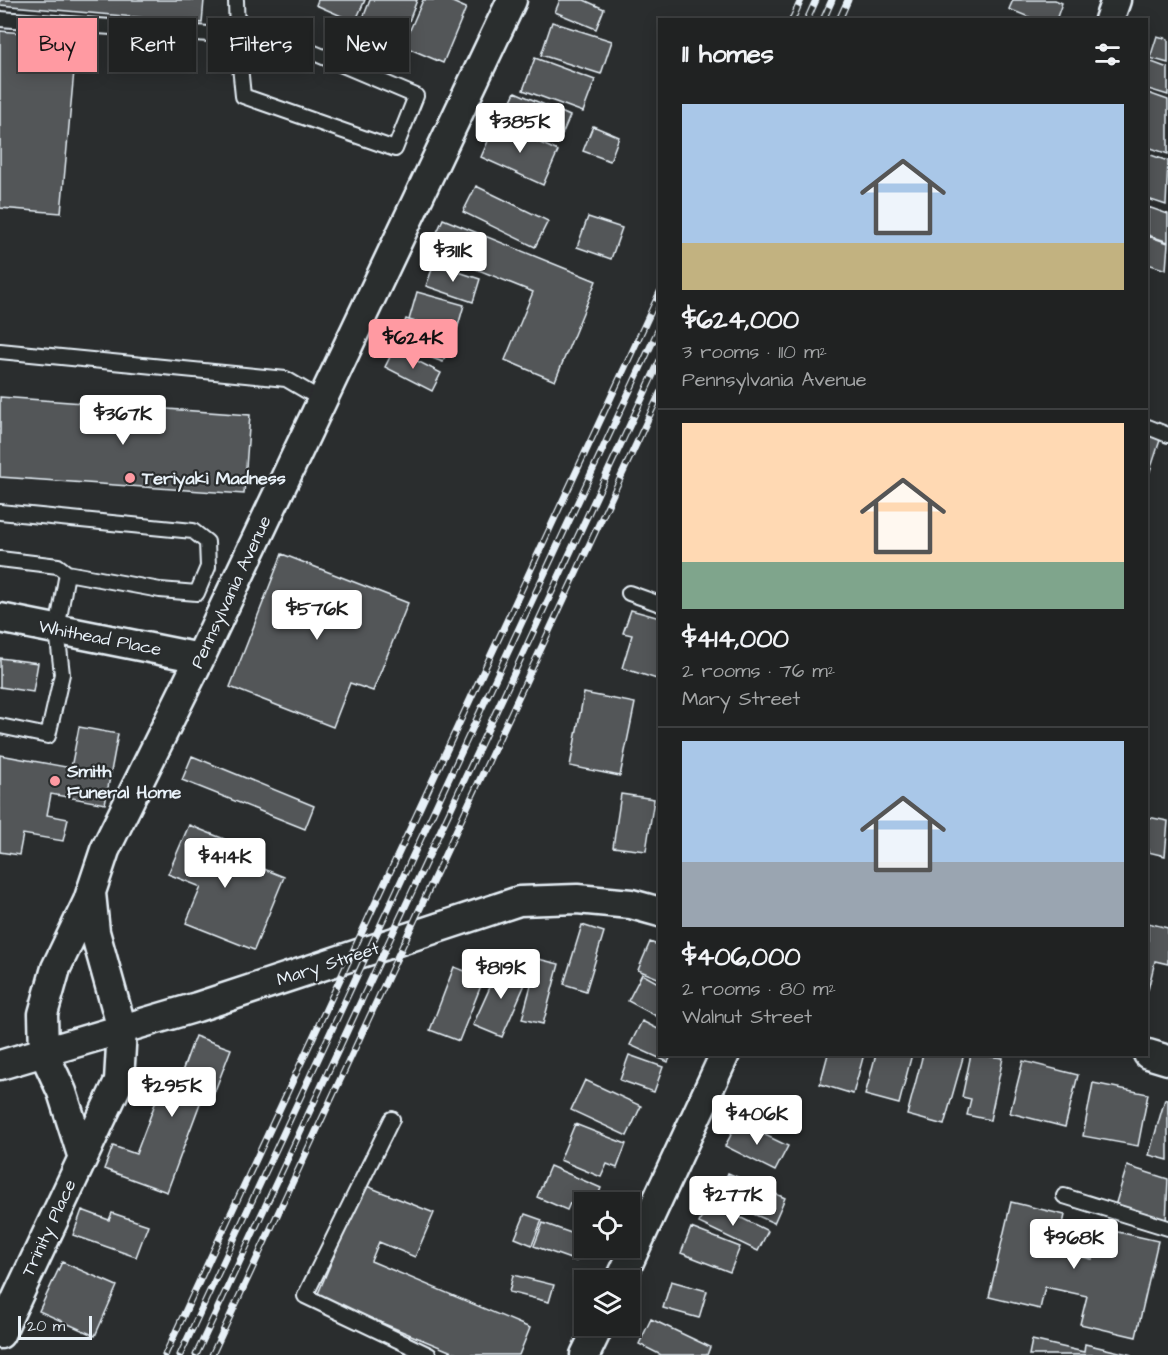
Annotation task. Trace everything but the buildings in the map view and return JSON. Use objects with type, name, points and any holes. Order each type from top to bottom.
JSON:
[{"type":"street","name":"Pennsylvania Avenue","points":[[44,1053],[43,1014],[47,993],[91,891],[105,850],[200,658],[512,0]]},
{"type":"street","points":[[1110,18],[1116,0]]},
{"type":"street","name":"Whithead Place","points":[[0,618],[200,658]]},
{"type":"street","name":"Pennsylvania Avenue","points":[[91,891],[95,932],[122,1029]]},
{"type":"street","name":"Mary Street","points":[[0,1065],[197,1007],[519,901],[577,899],[631,904],[658,911]]},
{"type":"street","name":"Trinity Place","points":[[0,1334],[82,1155],[119,1081],[122,1029]]},
{"type":"street","points":[[44,1053],[62,1092],[82,1155]]},
{"type":"street","points":[[1148,1054],[1168,1060]]},
{"type":"street","points":[[625,1270],[724,1056]]},
{"type":"street","points":[[585,1355],[594,1336]]},
{"type":"lane","points":[[236,0],[236,18]]},
{"type":"lane","points":[[0,19],[208,34]]},
{"type":"lane","points":[[241,72],[243,96],[394,149],[416,96],[313,53]]},
{"type":"lane","points":[[0,351],[286,379],[322,400]]},
{"type":"lane","points":[[1148,427],[1168,435]]},
{"type":"lane","points":[[0,512],[193,531],[207,542],[208,567],[197,593],[160,590],[67,573],[58,566],[0,559]]},
{"type":"lane","points":[[0,726],[48,736],[62,674],[57,630],[67,573]]},
{"type":"lane","points":[[629,593],[658,603]]},
{"type":"lane","points":[[392,1119],[305,1296],[429,1355]]},
{"type":"lane","points":[[1065,1196],[1168,1228]]},
{"type":"railway","points":[[793,18],[801,0]]},
{"type":"railway","points":[[808,18],[816,0]]},
{"type":"railway","points":[[824,18],[832,0]]},
{"type":"railway","points":[[840,18],[848,0]]},
{"type":"railway","points":[[165,1355],[658,296]]},
{"type":"railway","points":[[180,1355],[658,330]]},
{"type":"railway","points":[[196,1355],[658,364]]},
{"type":"railway","points":[[212,1355],[658,397]]},
{"type":"place","name":"Teriyaki Madness","points":[[130,478]]},
{"type":"place","name":"Smith Funeral Home","points":[[55,781]]}]
